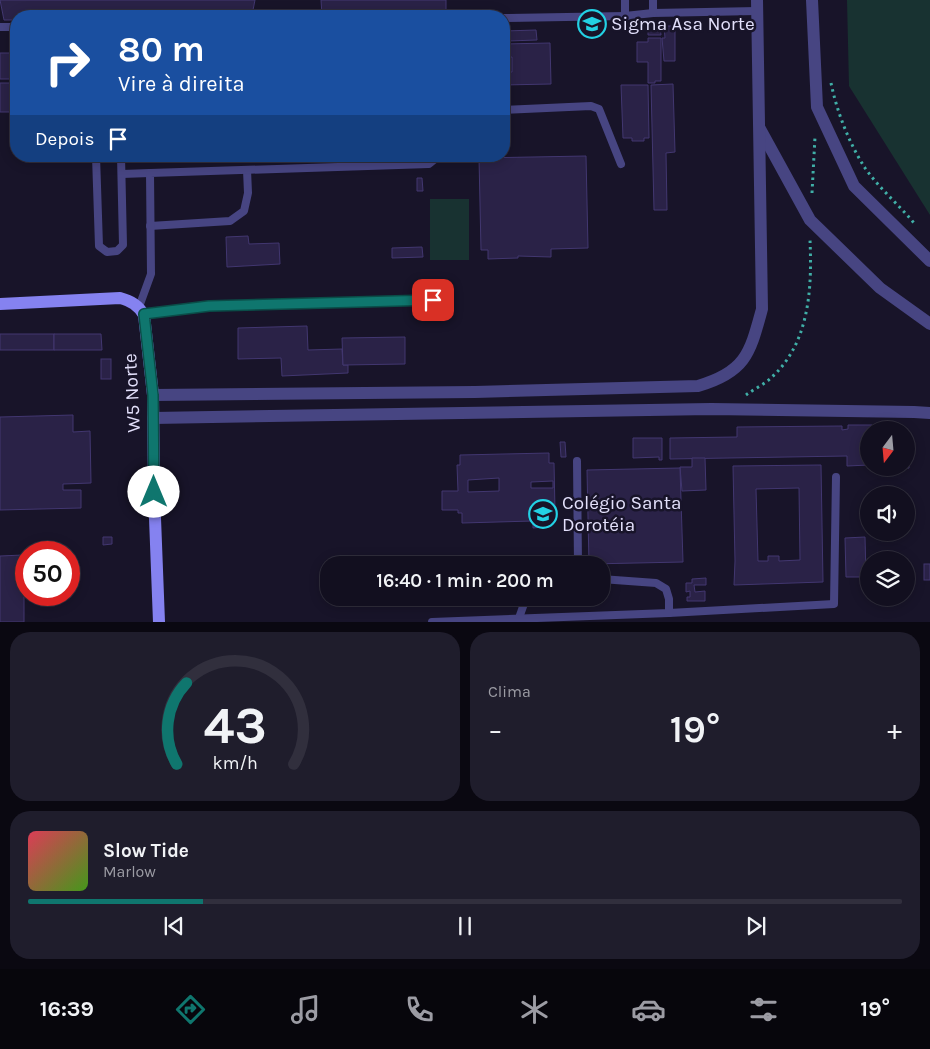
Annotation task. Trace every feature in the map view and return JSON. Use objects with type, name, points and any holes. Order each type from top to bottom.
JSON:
[{"type":"main road","points":[[0,304],[120,298],[129,300],[142,311]]},
{"type":"main road","name":"W5 Norte","points":[[142,311],[153,395],[154,492],[159,622]]},
{"type":"street","points":[[812,0],[817,107],[854,186],[930,261]]},
{"type":"street","points":[[153,395],[476,392],[698,386],[726,376],[740,364],[752,347],[762,309],[757,5]]},
{"type":"street","points":[[759,127],[810,220],[880,288],[930,324]]},
{"type":"street","points":[[154,418],[711,409],[930,413]]},
{"type":"lane","points":[[625,0],[625,16]]},
{"type":"lane","points":[[653,13],[654,0]]},
{"type":"lane","points":[[510,18],[625,16],[757,5]]},
{"type":"lane","points":[[510,110],[591,106],[599,109],[622,164]]},
{"type":"lane","points":[[96,162],[99,246],[107,252],[118,251],[124,245],[121,162]]},
{"type":"lane","points":[[122,174],[429,164],[432,162]]},
{"type":"lane","points":[[150,226],[230,221],[244,211],[248,193],[247,170]]},
{"type":"lane","points":[[150,173],[151,274],[142,311],[209,306],[433,300]]},
{"type":"lane","points":[[576,461],[578,556]]},
{"type":"lane","points":[[432,622],[669,613],[834,604],[836,477]]},
{"type":"lane","points":[[610,580],[656,584],[666,588],[669,599],[669,613]]},
{"type":"lane","points":[[519,618],[523,606]]},
{"type":"path","points":[[831,80],[834,98],[846,132],[866,169],[919,230]]},
{"type":"path","points":[[741,397],[772,377],[793,350],[805,319],[810,293],[810,220],[815,135]]},
{"type":"green space","points":[[847,0],[930,0],[930,215],[849,86]]},
{"type":"green space","points":[[430,199],[469,199],[469,260],[430,260]]},
{"type":"building","points":[[0,0],[255,0],[253,10],[10,10],[10,20],[4,20]]},
{"type":"building","points":[[321,0],[446,0],[446,10],[322,10]]},
{"type":"building","points":[[648,26],[660,26],[661,35],[648,35]]},
{"type":"building","points":[[664,26],[675,26],[675,61],[664,61],[662,38],[665,38]]},
{"type":"building","points":[[536,30],[537,40],[510,41],[510,31]]},
{"type":"building","points":[[648,38],[661,38],[661,81],[655,81],[655,83],[648,83],[648,62],[637,62],[637,42],[648,42]]},
{"type":"building","points":[[550,43],[551,84],[510,85],[512,57],[510,57],[510,44]]},
{"type":"building","points":[[0,53],[10,53],[10,79],[0,79]]},
{"type":"building","points":[[0,83],[10,83],[10,112],[0,112]]},
{"type":"building","points":[[673,84],[675,152],[666,153],[667,210],[654,210],[651,85]]},
{"type":"building","points":[[621,85],[648,85],[649,138],[644,138],[644,141],[632,141],[632,138],[623,138]]},
{"type":"building","points":[[586,156],[588,248],[551,249],[551,257],[518,256],[518,258],[488,259],[488,250],[481,250],[479,162],[510,162],[510,157]]},
{"type":"building","points":[[417,178],[422,178],[423,191],[417,191]]},
{"type":"building","points":[[248,236],[249,244],[279,243],[280,264],[227,267],[226,237]]},
{"type":"building","points":[[422,247],[423,257],[392,258],[392,248]]},
{"type":"building","points":[[307,326],[308,350],[342,349],[343,365],[348,365],[348,373],[282,376],[281,358],[238,359],[238,328]]},
{"type":"building","points":[[0,334],[54,334],[54,350],[0,350]]},
{"type":"building","points":[[54,334],[101,334],[102,350],[54,350]]},
{"type":"building","points":[[405,337],[405,364],[343,365],[342,338]]},
{"type":"building","points":[[101,359],[111,359],[111,379],[101,379]]},
{"type":"building","points":[[73,415],[73,432],[90,431],[91,483],[63,484],[63,490],[81,490],[81,508],[0,510],[0,417]]},
{"type":"building","points":[[848,425],[860,425],[860,465],[847,466],[847,456],[670,459],[670,438],[737,437],[737,427],[842,426],[842,430],[848,429]]},
{"type":"building","points":[[633,438],[662,438],[662,460],[659,460],[659,457],[633,458]]},
{"type":"building","points":[[560,442],[565,442],[566,457],[561,457]]},
{"type":"building","points":[[549,453],[549,463],[554,463],[555,511],[551,511],[551,521],[543,521],[543,527],[533,528],[533,521],[462,523],[462,513],[458,513],[458,510],[442,510],[442,491],[458,491],[457,465],[460,465],[460,455]],"holes":[[[499,478],[499,491],[468,492],[468,480]],[[553,481],[553,488],[531,488],[531,482]]]},
{"type":"building","points":[[692,458],[705,458],[706,490],[682,491],[680,467],[692,467]]},
{"type":"building","points":[[821,465],[823,582],[734,585],[733,466]],"holes":[[[799,488],[800,560],[779,561],[779,556],[768,556],[768,561],[758,561],[756,489]]]},
{"type":"building","points":[[680,468],[683,562],[610,564],[610,556],[589,556],[587,470]]},
{"type":"building","points":[[103,537],[112,537],[112,544],[103,545]]},
{"type":"building","points":[[860,537],[860,541],[865,541],[865,551],[860,551],[860,577],[846,577],[845,538]]},
{"type":"building","points":[[15,555],[15,606],[24,606],[24,622],[0,622],[0,556]]},
{"type":"building","points":[[924,564],[930,564],[930,580],[924,580]]},
{"type":"building","points":[[706,578],[706,585],[694,585],[695,592],[705,591],[705,601],[687,601],[687,597],[690,597],[690,591],[686,592],[686,583],[692,583],[692,579]]},
{"type":"place","name":"Sigma Asa Norte","points":[[592,24]]},
{"type":"place","name":"Colégio Santa Dorotéia","points":[[543,514]]},
{"type":"route","points":[[154,492],[153,395],[144,314],[209,306],[433,300]]}]
